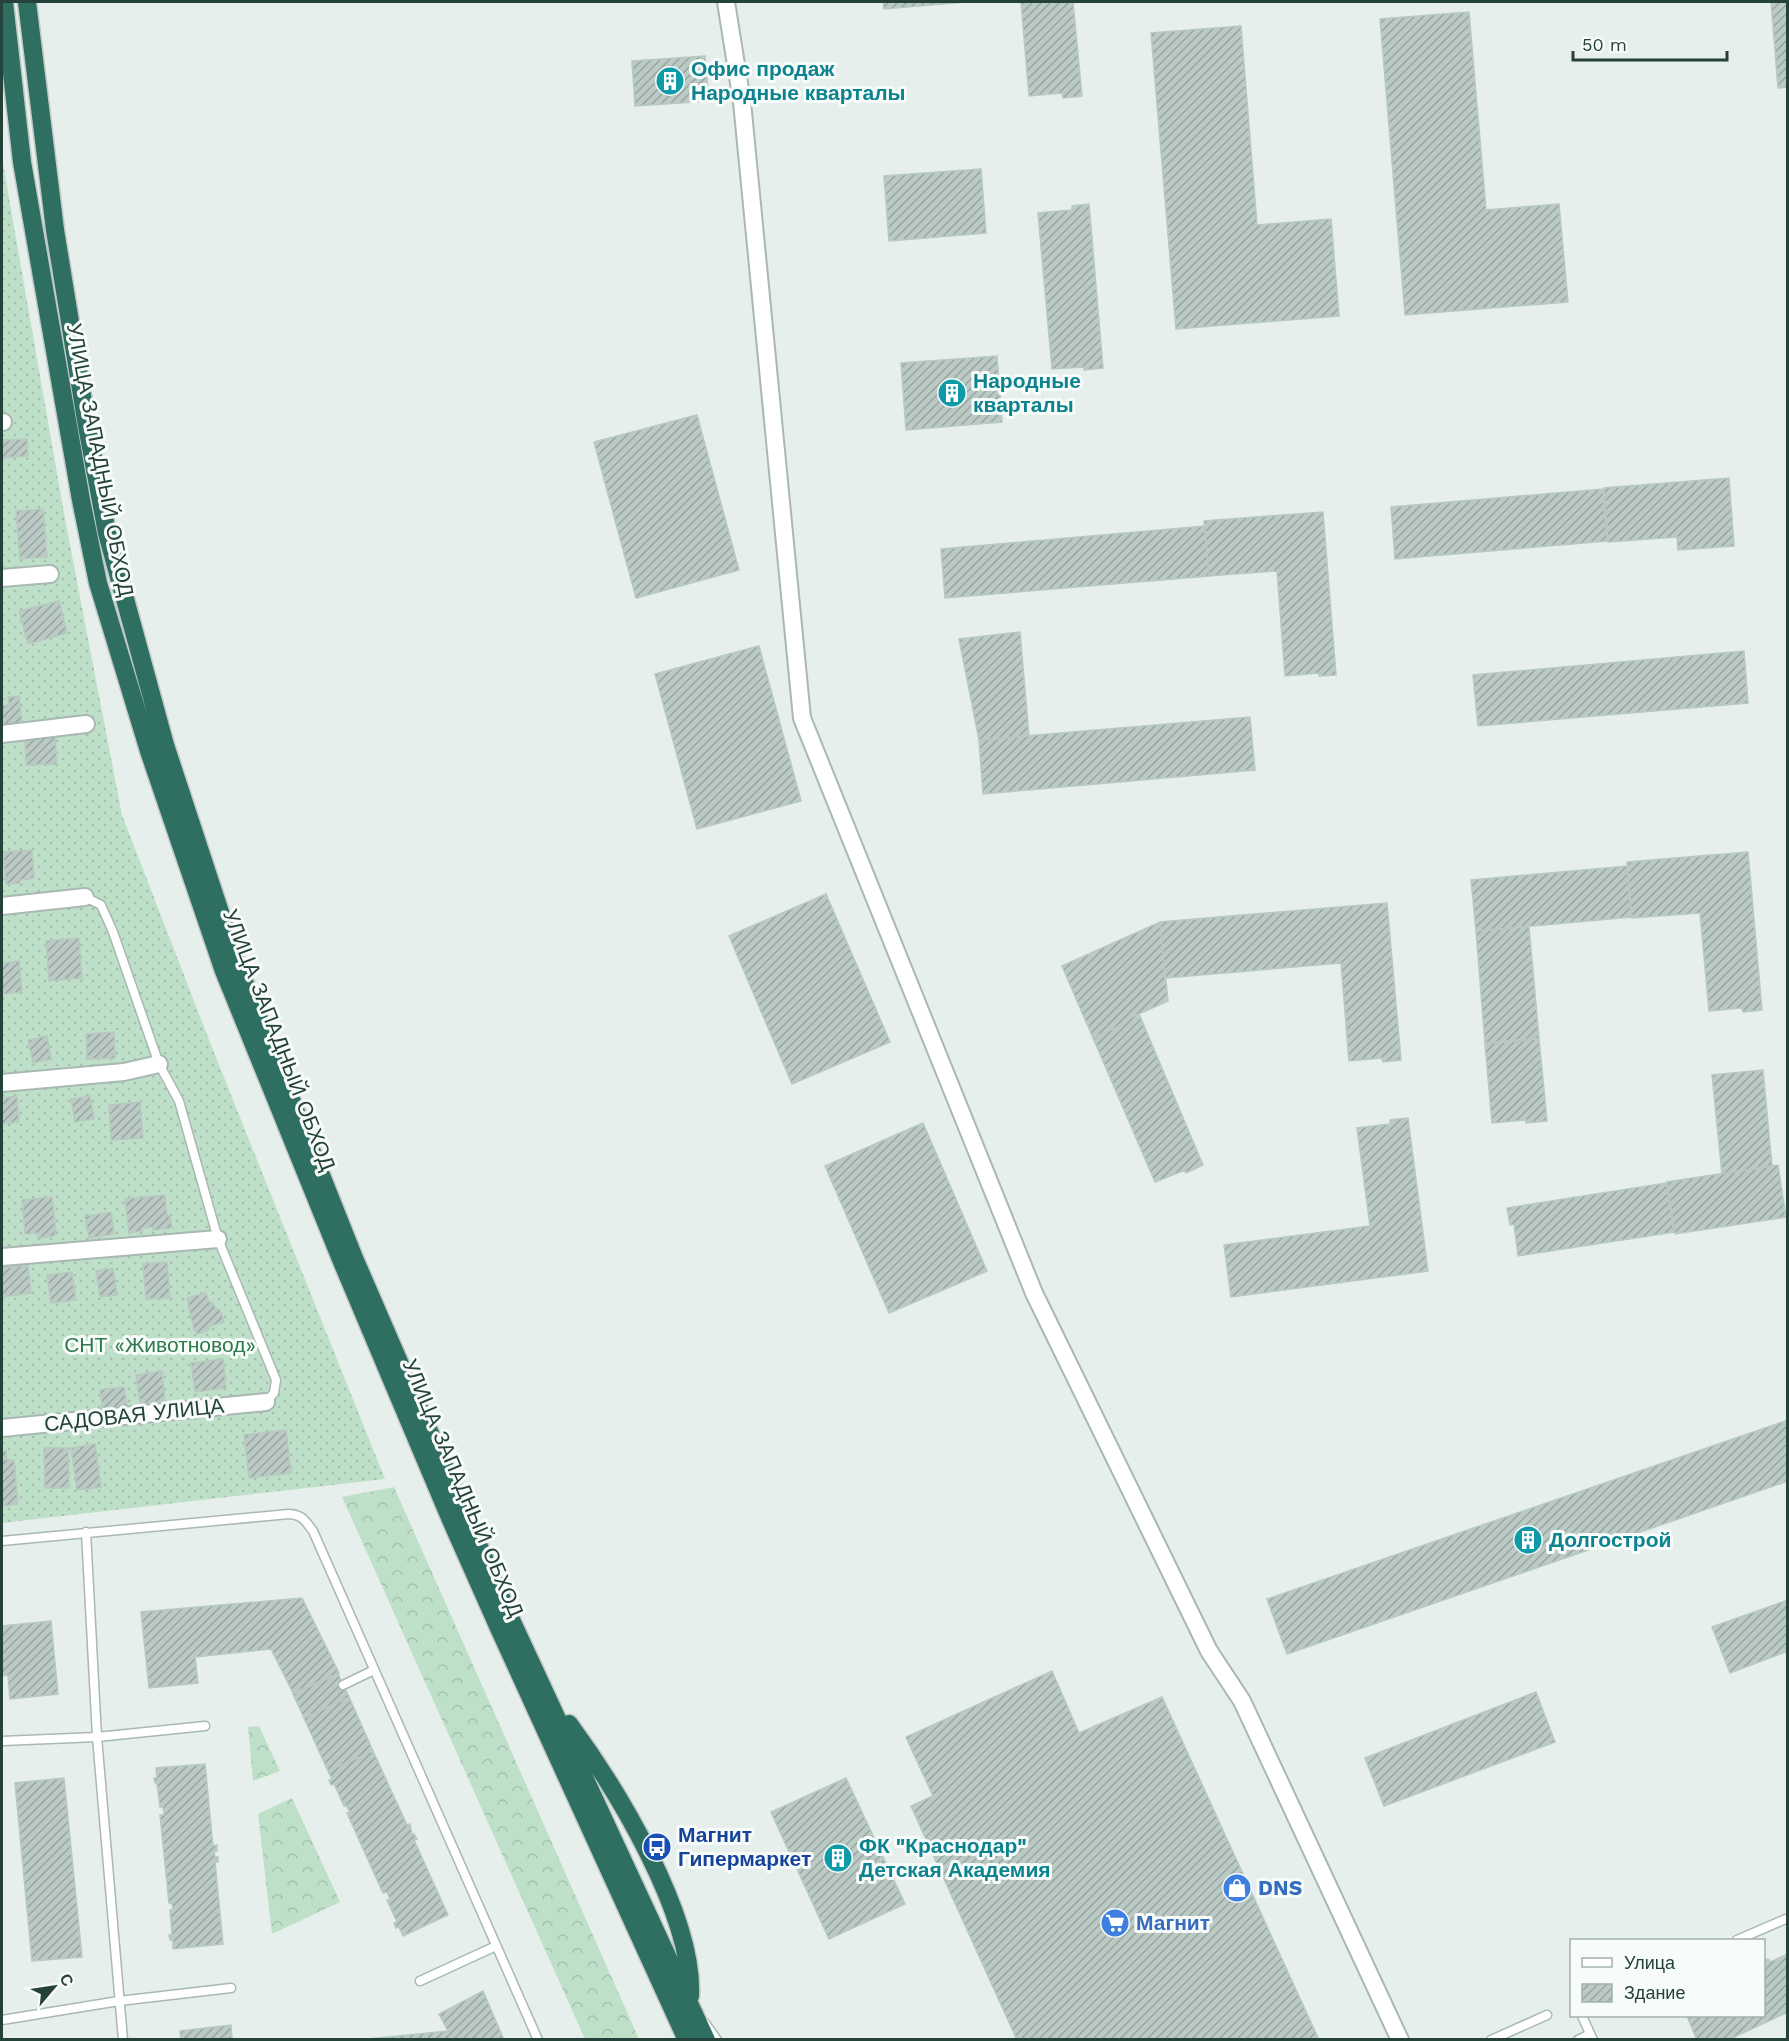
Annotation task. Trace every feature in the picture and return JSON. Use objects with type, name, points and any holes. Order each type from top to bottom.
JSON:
[{"type":"highway","name":"УЛИЦА ЗАПАДНЫЙ ОБХОД","points":[[4,2],[22,162],[81,500],[98,583],[149,751],[225,971],[343,1264],[499,1628],[687,2039]]},
{"type":"highway","name":"УЛИЦА ЗАПАДНЫЙ ОБХОД","points":[[27,2],[56,231],[87,426],[107,533],[165,745],[237,964],[350,1247],[505,1607],[706,2040]]},
{"type":"highway","points":[[549,1701],[560,1711],[578,1735],[618,1796],[660,1880],[684,1943],[689,1966],[690,2004]]},
{"type":"street","points":[[726,2],[742,102],[802,718],[1035,1293],[1209,1651],[1242,1701],[1400,2040]]},
{"type":"street","points":[[2,578],[50,573]]},
{"type":"street","points":[[2,734],[86,724]]},
{"type":"street","points":[[2,906],[85,897]]},
{"type":"street","points":[[2,1083],[124,1072],[159,1064]]},
{"type":"street","points":[[2,1257],[218,1239]]},
{"type":"street","name":"САДОВАЯ УЛИЦА","points":[[2,1428],[266,1402]]},
{"type":"lane","points":[[85,897],[101,905],[113,932],[159,1064],[179,1101],[218,1239],[276,1380],[274,1393],[266,1402]]},
{"type":"lane","points":[[2,1540],[298,1514],[313,1532],[538,2040]]},
{"type":"lane","points":[[86,1532],[97,1737],[123,2040]]},
{"type":"lane","points":[[343,1685],[374,1670]]},
{"type":"lane","points":[[2,1741],[97,1737],[205,1726]]},
{"type":"lane","points":[[1741,1939],[1788,1918]]},
{"type":"lane","points":[[420,1981],[496,1946]]},
{"type":"lane","points":[[2,2020],[119,2001],[231,1988]]},
{"type":"lane","points":[[690,2004],[717,2040]]},
{"type":"lane","points":[[1491,2040],[1547,2015]]},
{"type":"lane","points":[[1578,2040],[1592,2037],[1582,2017]]},
{"type":"green space","name":"СНТ «Животновод»","points":[[2,158],[65,519],[122,815],[211,1045],[385,1479],[2,1523]]},
{"type":"green space","points":[[394,1487],[639,2039],[585,2039],[342,1497]]},
{"type":"green space","points":[[259,1726],[280,1771],[253,1781],[248,1727]]},
{"type":"green space","points":[[292,1798],[340,1902],[272,1934],[258,1814]]},
{"type":"building","points":[[883,2],[966,2],[884,9]]},
{"type":"building","points":[[1021,2],[1073,2],[1082,96],[1063,98],[1062,93],[1029,96]]},
{"type":"building","points":[[1771,2],[1788,2],[1788,87],[1778,88]]},
{"type":"building","points":[[1469,12],[1486,210],[1559,204],[1568,302],[1405,315],[1380,19]]},
{"type":"building","points":[[1241,26],[1257,225],[1331,219],[1339,316],[1176,329],[1151,33]]},
{"type":"building","name":"Офис продаж Народные кварталы","points":[[705,56],[709,101],[635,106],[632,61]]},
{"type":"building","points":[[981,169],[986,233],[889,241],[884,176]]},
{"type":"building","points":[[1089,204],[1103,368],[1052,369],[1038,213],[1072,210],[1072,206]]},
{"type":"building","name":"Народные кварталы","points":[[997,356],[1002,422],[906,430],[901,363]]},
{"type":"building","points":[[697,415],[739,570],[636,598],[594,442]]},
{"type":"building","points":[[27,439],[28,456],[2,458],[2,440]]},
{"type":"building","points":[[1729,478],[1734,546],[1678,550],[1677,537],[1608,542],[1604,488]]},
{"type":"building","points":[[1603,489],[1607,541],[1395,559],[1391,507]]},
{"type":"building","points":[[43,509],[47,557],[20,559],[16,511]]},
{"type":"building","points":[[1323,512],[1336,675],[1319,676],[1319,673],[1285,676],[1277,571],[1209,576],[1204,521]]},
{"type":"building","points":[[1205,526],[1209,576],[945,598],[941,549]]},
{"type":"building","points":[[59,601],[67,633],[28,644],[19,611]]},
{"type":"building","points":[[1020,632],[1029,736],[979,740],[959,639]]},
{"type":"building","points":[[759,646],[801,801],[697,829],[655,674]]},
{"type":"building","points":[[1744,651],[1748,703],[1478,726],[1473,675]]},
{"type":"building","points":[[19,696],[22,724],[2,726],[2,706],[9,705],[8,697]]},
{"type":"building","points":[[1250,717],[1255,770],[983,794],[979,740]]},
{"type":"building","points":[[55,736],[57,764],[26,765],[25,738]]},
{"type":"building","points":[[32,850],[34,878],[20,880],[20,883],[6,884],[3,852]]},
{"type":"building","points":[[1748,852],[1762,1010],[1743,1012],[1742,1008],[1709,1011],[1700,913],[1632,918],[1627,862]]},
{"type":"building","points":[[1627,866],[1631,917],[1476,931],[1471,880]]},
{"type":"building","points":[[826,894],[890,1042],[792,1084],[729,936]]},
{"type":"building","points":[[1387,903],[1401,1060],[1383,1062],[1382,1058],[1349,1061],[1341,963],[1165,978],[1160,922]]},
{"type":"building","points":[[1160,922],[1168,1001],[1123,1021],[1124,1024],[1093,1038],[1062,966]]},
{"type":"building","points":[[1529,927],[1539,1038],[1485,1043],[1476,931]]},
{"type":"building","points":[[79,938],[82,978],[49,981],[46,941]]},
{"type":"building","points":[[19,961],[22,992],[2,994],[2,963]]},
{"type":"building","points":[[1139,1014],[1203,1165],[1186,1173],[1185,1170],[1155,1182],[1093,1038],[1124,1024],[1123,1021]]},
{"type":"building","points":[[114,1032],[115,1058],[87,1059],[86,1034]]},
{"type":"building","points":[[47,1036],[51,1059],[33,1063],[28,1040]]},
{"type":"building","points":[[1539,1039],[1547,1121],[1492,1123],[1485,1044]]},
{"type":"building","points":[[1763,1070],[1772,1166],[1722,1174],[1712,1075]]},
{"type":"building","points":[[17,1096],[19,1122],[2,1124],[2,1098]]},
{"type":"building","points":[[90,1096],[94,1119],[75,1122],[71,1099]]},
{"type":"building","points":[[140,1102],[143,1138],[111,1140],[109,1105]]},
{"type":"building","points":[[1408,1118],[1428,1271],[1231,1297],[1224,1245],[1370,1226],[1357,1128],[1390,1124],[1390,1120]]},
{"type":"building","points":[[923,1123],[987,1271],[889,1313],[825,1166]]},
{"type":"building","points":[[1778,1165],[1786,1217],[1675,1234],[1667,1182]]},
{"type":"building","points":[[1666,1183],[1674,1232],[1518,1256],[1514,1224],[1510,1225],[1507,1208]]},
{"type":"building","points":[[165,1195],[167,1216],[170,1216],[172,1228],[153,1230],[153,1227],[142,1228],[143,1231],[129,1233],[125,1199]]},
{"type":"building","points":[[52,1197],[56,1231],[54,1236],[38,1238],[37,1233],[25,1234],[22,1200]]},
{"type":"building","points":[[111,1212],[114,1234],[89,1238],[85,1216]]},
{"type":"building","points":[[167,1262],[170,1298],[146,1299],[143,1264]]},
{"type":"building","points":[[28,1265],[31,1293],[2,1297],[2,1268]]},
{"type":"building","points":[[113,1268],[117,1295],[100,1297],[96,1271]]},
{"type":"building","points":[[72,1272],[76,1300],[51,1303],[47,1275]]},
{"type":"building","points":[[206,1293],[209,1302],[212,1302],[217,1310],[220,1309],[224,1322],[210,1326],[208,1331],[198,1334],[194,1330],[187,1298]]},
{"type":"building","points":[[223,1359],[226,1388],[195,1392],[191,1363]]},
{"type":"building","points":[[162,1371],[165,1401],[140,1404],[136,1375]]},
{"type":"building","points":[[124,1387],[128,1411],[103,1415],[100,1390]]},
{"type":"building","name":"Долгострой","points":[[1788,1420],[1788,1481],[1287,1654],[1267,1599]]},
{"type":"building","points":[[286,1430],[291,1473],[249,1478],[244,1435]]},
{"type":"building","points":[[95,1444],[101,1487],[77,1490],[71,1448]]},
{"type":"building","points":[[44,1448],[68,1448],[69,1488],[45,1488]]},
{"type":"building","points":[[6,1451],[7,1460],[14,1460],[18,1504],[2,1506],[2,1452]]},
{"type":"building","points":[[302,1598],[339,1673],[293,1693],[271,1649],[195,1657],[198,1683],[149,1688],[141,1612]]},
{"type":"building","points":[[1788,1600],[1788,1651],[1730,1673],[1712,1627]]},
{"type":"building","points":[[51,1621],[58,1694],[10,1699],[8,1675],[2,1676],[2,1626]]},
{"type":"building","name":"Магнит","points":[[1052,1671],[1079,1733],[1162,1697],[1319,2040],[1017,2040],[911,1806],[933,1796],[906,1737]]},
{"type":"building","points":[[338,1674],[349,1697],[304,1718],[293,1694]]},
{"type":"building","points":[[1536,1692],[1555,1742],[1384,1806],[1365,1758]]},
{"type":"building","points":[[349,1697],[373,1751],[328,1771],[304,1718]]},
{"type":"building","points":[[373,1751],[407,1825],[410,1824],[412,1835],[414,1834],[417,1839],[414,1840],[448,1915],[403,1936],[399,1927],[396,1928],[394,1923],[397,1922],[387,1900],[390,1899],[387,1892],[383,1893],[347,1813],[350,1812],[346,1805],[344,1806],[334,1784],[331,1785],[329,1780],[332,1779],[328,1771]]},
{"type":"building","points":[[205,1764],[213,1846],[217,1845],[217,1851],[214,1851],[215,1857],[218,1857],[218,1862],[215,1862],[223,1944],[173,1949],[173,1940],[170,1940],[169,1935],[172,1935],[170,1910],[173,1910],[172,1903],[169,1903],[160,1815],[164,1815],[154,1778],[157,1778],[156,1768]]},
{"type":"building","points":[[64,1778],[82,1957],[32,1961],[15,1783]]},
{"type":"building","name":"ФК \"Краснодар\" Детская Академия","points":[[846,1778],[905,1904],[829,1939],[771,1812]]},
{"type":"building","points":[[1788,1954],[1788,2012],[1728,2040],[1697,2040],[1687,2017],[1765,2017],[1765,1960],[1768,1959],[1770,1962]]},
{"type":"building","points":[[483,1991],[504,2040],[358,2040],[448,2031],[439,2014]]},
{"type":"building","points":[[231,2025],[232,2040],[181,2040],[180,2031]]},
{"type":"place","name":"Офис продаж Народные кварталы","points":[[670,81]]},
{"type":"place","name":"Народные кварталы","points":[[952,393]]},
{"type":"place","name":"Долгострой","points":[[1528,1540]]},
{"type":"place","name":"Магнит Гипермаркет","points":[[657,1847]]},
{"type":"place","name":"ФК \"Краснодар\" Детская Академия","points":[[838,1858]]},
{"type":"place","name":"DNS","points":[[1237,1888]]},
{"type":"place","name":"Магнит","points":[[1115,1923]]}]
